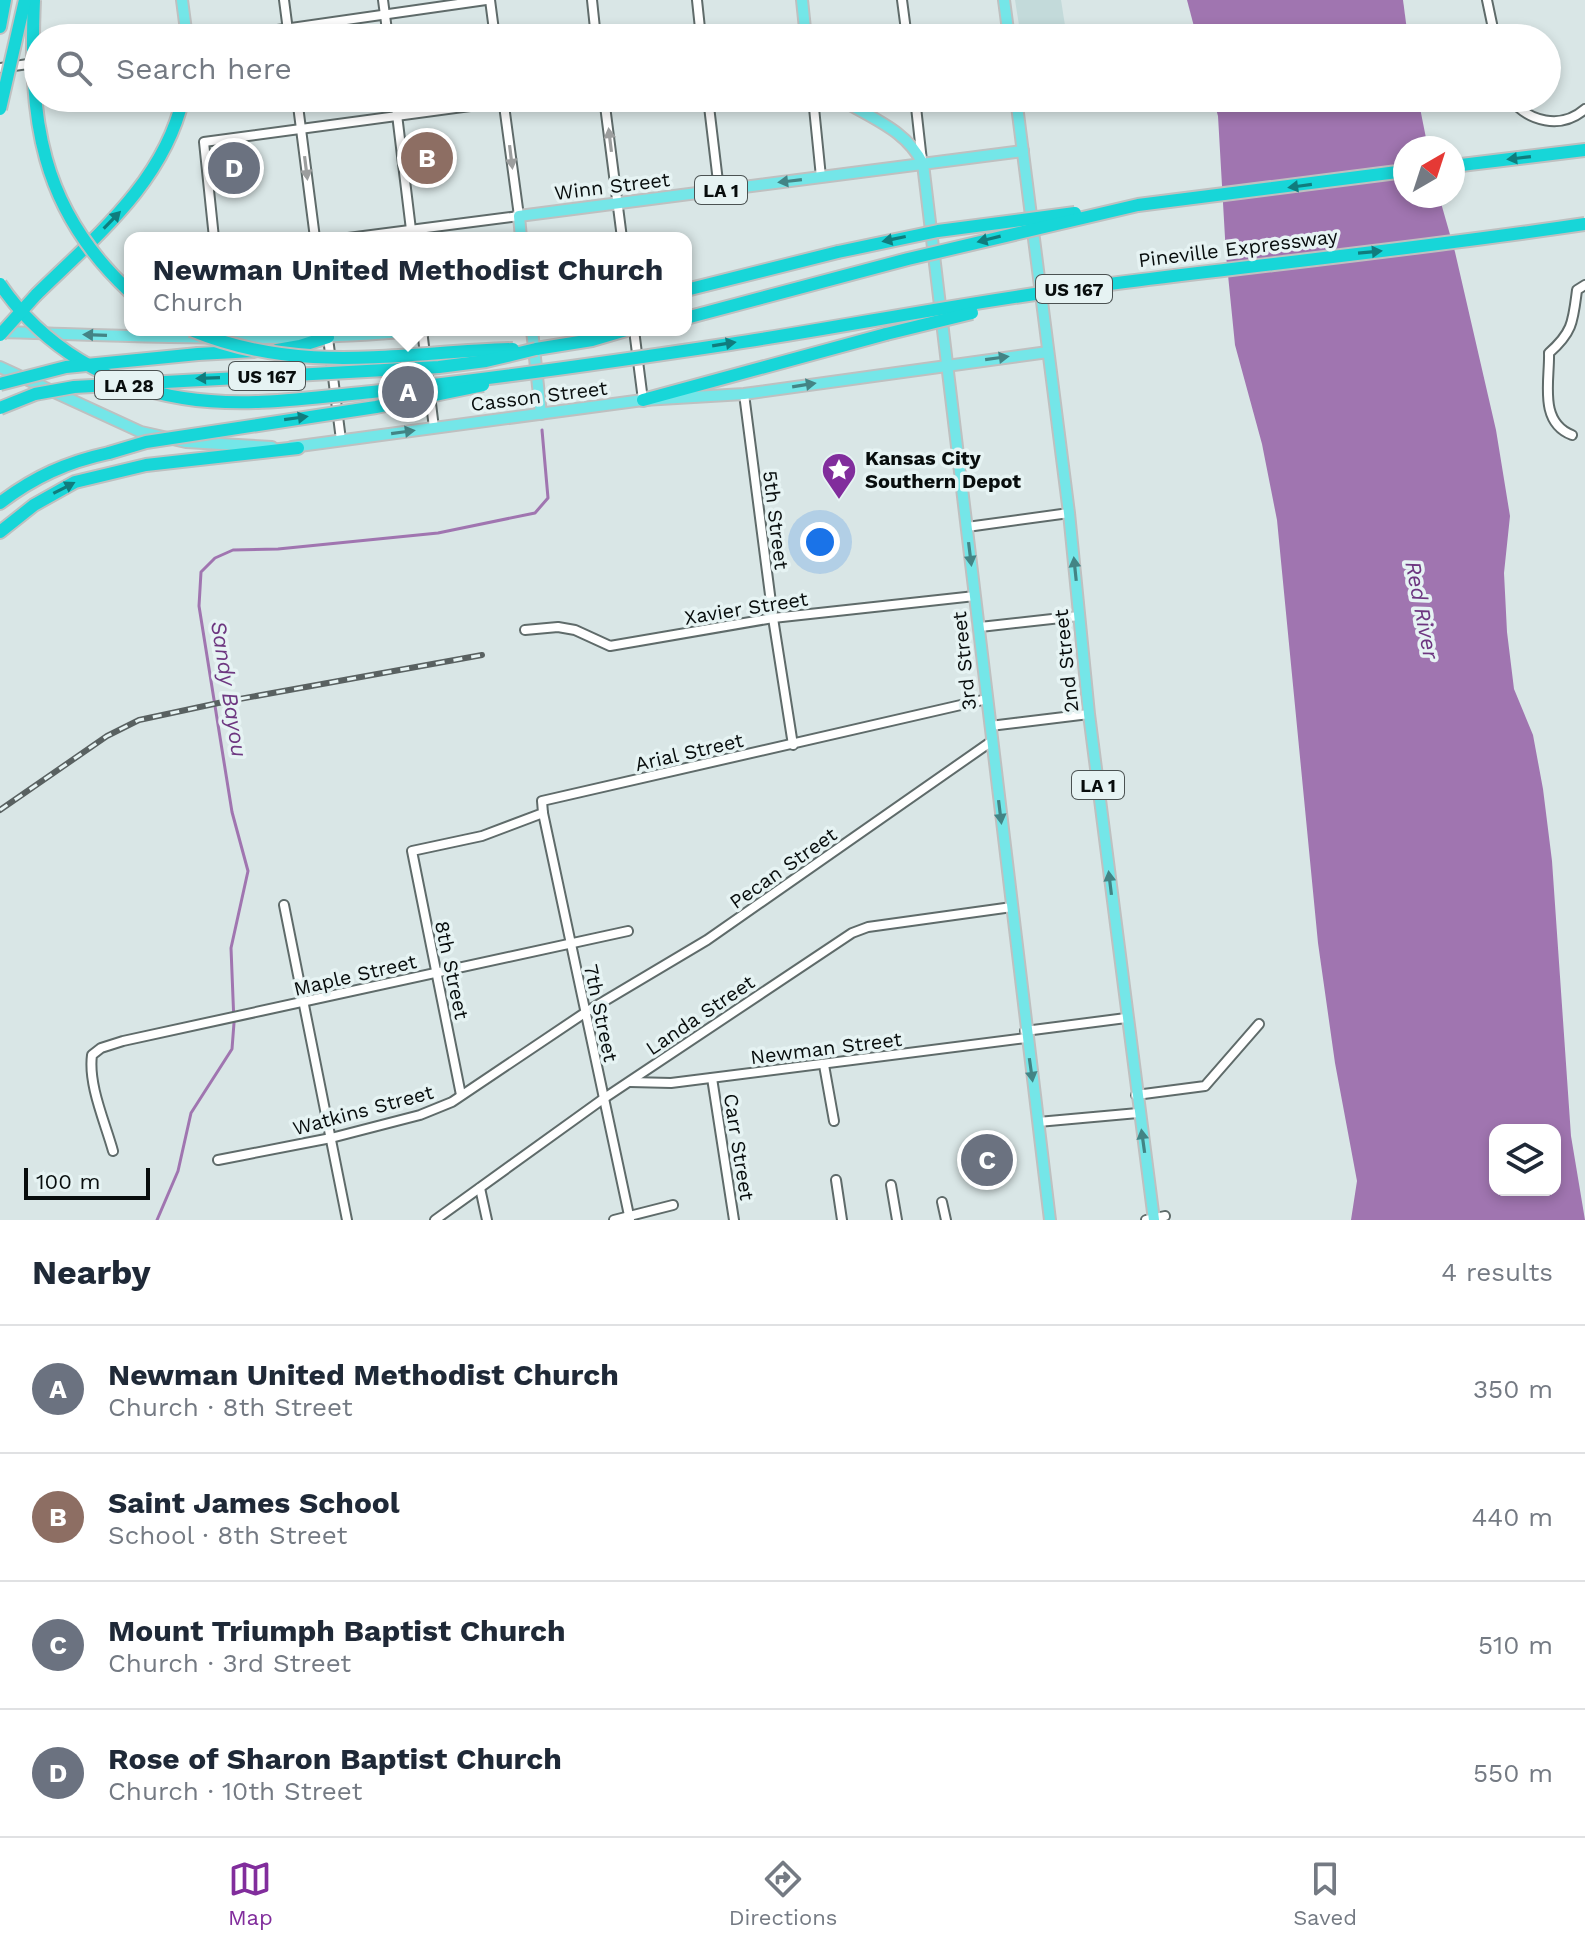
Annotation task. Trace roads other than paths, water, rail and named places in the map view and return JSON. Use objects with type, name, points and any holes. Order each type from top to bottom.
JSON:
[{"type":"highway","points":[[0,27],[5,0]]},
{"type":"highway","points":[[0,109],[25,0]]},
{"type":"highway","points":[[34,0],[34,24]]},
{"type":"highway","points":[[38,112],[43,153],[65,212],[106,269],[124,286]]},
{"type":"highway","points":[[0,333],[114,218],[145,182],[172,135],[179,112]]},
{"type":"highway","points":[[1465,165],[1585,150]]},
{"type":"highway","points":[[692,288],[938,231],[1393,173]]},
{"type":"highway","points":[[692,316],[908,259],[1138,205]]},
{"type":"highway","name":"Pineville Expressway","points":[[564,369],[1057,291],[1312,258],[1435,246],[1585,224]]},
{"type":"highway","name":"LA 28","points":[[0,284],[42,333],[81,361],[138,388],[186,399],[233,402],[294,400],[564,369]]},
{"type":"highway","points":[[643,400],[1057,291]]},
{"type":"highway","points":[[210,336],[244,347],[322,359],[536,349]]},
{"type":"highway","points":[[0,384],[66,367],[287,349],[322,336]]},
{"type":"highway","name":"US 167","points":[[0,408],[35,394],[74,387],[439,367],[486,361],[606,336]]},
{"type":"highway","name":"US 167","points":[[0,503],[39,476],[76,460],[146,442],[376,407],[564,369]]},
{"type":"highway","points":[[0,532],[34,505],[75,482],[146,465],[298,448]]},
{"type":"main road","points":[[182,0],[185,24]]},
{"type":"main road","points":[[802,0],[805,24]]},
{"type":"main road","points":[[1004,0],[1007,24]]},
{"type":"main road","points":[[862,112],[905,138],[915,148],[923,164]]},
{"type":"main road","name":"2nd Street","points":[[1018,112],[1069,513],[1089,714],[1126,1018],[1155,1219]]},
{"type":"main road","name":"Winn Street","points":[[519,216],[1023,151]]},
{"type":"main road","name":"3rd Street","points":[[923,164],[1050,1220]]},
{"type":"main road","points":[[519,216],[520,232]]},
{"type":"main road","points":[[0,333],[177,338],[308,336]]},
{"type":"main road","points":[[533,336],[541,414]]},
{"type":"main road","name":"Casson Street","points":[[0,367],[141,432],[186,442],[298,448],[643,400],[744,394],[1048,352]]},
{"type":"street","points":[[284,0],[288,24]]},
{"type":"street","points":[[383,0],[386,24]]},
{"type":"street","points":[[310,24],[488,0],[492,24]]},
{"type":"street","points":[[592,0],[595,24]]},
{"type":"street","points":[[697,0],[700,24]]},
{"type":"street","points":[[902,0],[905,24]]},
{"type":"street","points":[[1487,0],[1492,24]]},
{"type":"street","points":[[0,68],[24,65]]},
{"type":"street","points":[[1524,112],[1544,122],[1579,115],[1585,109]]},
{"type":"street","points":[[299,112],[314,232]]},
{"type":"street","points":[[397,112],[411,232]]},
{"type":"street","points":[[213,232],[204,142],[424,112]]},
{"type":"street","points":[[505,112],[519,216]]},
{"type":"street","points":[[606,112],[621,232]]},
{"type":"street","points":[[710,112],[719,190]]},
{"type":"street","points":[[814,112],[821,177]]},
{"type":"street","name":"3rd Street","points":[[917,112],[923,164]]},
{"type":"street","name":"Winn Street","points":[[423,232],[519,216]]},
{"type":"street","points":[[1572,435],[1559,426],[1551,413],[1546,390],[1549,353],[1565,339],[1571,328],[1582,286]]},
{"type":"street","points":[[327,336],[341,440]]},
{"type":"street","points":[[424,336],[434,428]]},
{"type":"street","points":[[635,336],[643,400]]},
{"type":"street","name":"5th Street","points":[[744,394],[793,745]]},
{"type":"street","points":[[967,527],[1069,513]]},
{"type":"street","name":"Xavier Street","points":[[525,630],[558,627],[575,630],[610,646],[773,618],[975,596]]},
{"type":"street","points":[[980,627],[1079,616]]},
{"type":"street","name":"Arial Street","points":[[412,851],[482,836],[543,813],[542,801],[987,699]]},
{"type":"street","points":[[990,726],[1089,714]]},
{"type":"street","name":"Pecan Street","points":[[586,1012],[707,940],[992,741]]},
{"type":"street","name":"7th Street","points":[[543,813],[629,1218]]},
{"type":"street","name":"8th Street","points":[[412,851],[461,1095]]},
{"type":"street","points":[[284,905],[347,1220]]},
{"type":"street","name":"Landa Street","points":[[435,1220],[603,1099],[852,933],[868,927],[1012,907]]},
{"type":"street","name":"Maple Street","points":[[113,1151],[94,1083],[92,1055],[101,1048],[628,931]]},
{"type":"street","name":"Watkins Street","points":[[218,1160],[331,1138],[441,1107],[586,1012]]},
{"type":"street","name":"Newman Street","points":[[628,1082],[671,1083],[824,1065],[1126,1018]]},
{"type":"street","points":[[1136,1095],[1205,1086],[1259,1024]]},
{"type":"street","points":[[824,1065],[834,1121]]},
{"type":"street","name":"Carr Street","points":[[712,1078],[734,1220]]},
{"type":"street","points":[[1038,1122],[1138,1113]]},
{"type":"street","points":[[836,1180],[842,1220]]},
{"type":"street","points":[[891,1185],[897,1220]]},
{"type":"street","points":[[480,1188],[487,1220]]},
{"type":"street","points":[[942,1202],[946,1220]]},
{"type":"street","points":[[614,1220],[673,1205]]},
{"type":"water","points":[[1187,0],[1403,0],[1406,24],[1193,24]]},
{"type":"water","name":"Red River","points":[[1217,112],[1421,112],[1426,136],[1393,136],[1393,208],[1442,208],[1496,430],[1510,516],[1504,573],[1507,632],[1514,689],[1533,735],[1543,789],[1552,861],[1571,1136],[1585,1220],[1351,1220],[1357,1181],[1335,1063],[1318,943],[1277,520],[1262,444],[1235,345]]},
{"type":"waterway","name":"Sandy Bayou","points":[[157,1220],[178,1171],[191,1113],[232,1049],[231,948],[248,871],[232,812],[199,606],[201,572],[215,558],[233,550],[278,549],[438,533],[535,513],[548,498],[542,430]]},
{"type":"railway","points":[[0,810],[107,736],[139,720],[482,655]]},
{"type":"place","name":"Saint James School","points":[[427,158]]},
{"type":"place","name":"Rose of Sharon Baptist Church","points":[[234,168]]},
{"type":"place","name":"Newman United Methodist Church","points":[[408,392]]},
{"type":"place","name":"Kansas City Southern Depot","points":[[839,501]]},
{"type":"place","name":"Mount Triumph Baptist Church","points":[[987,1160]]}]
